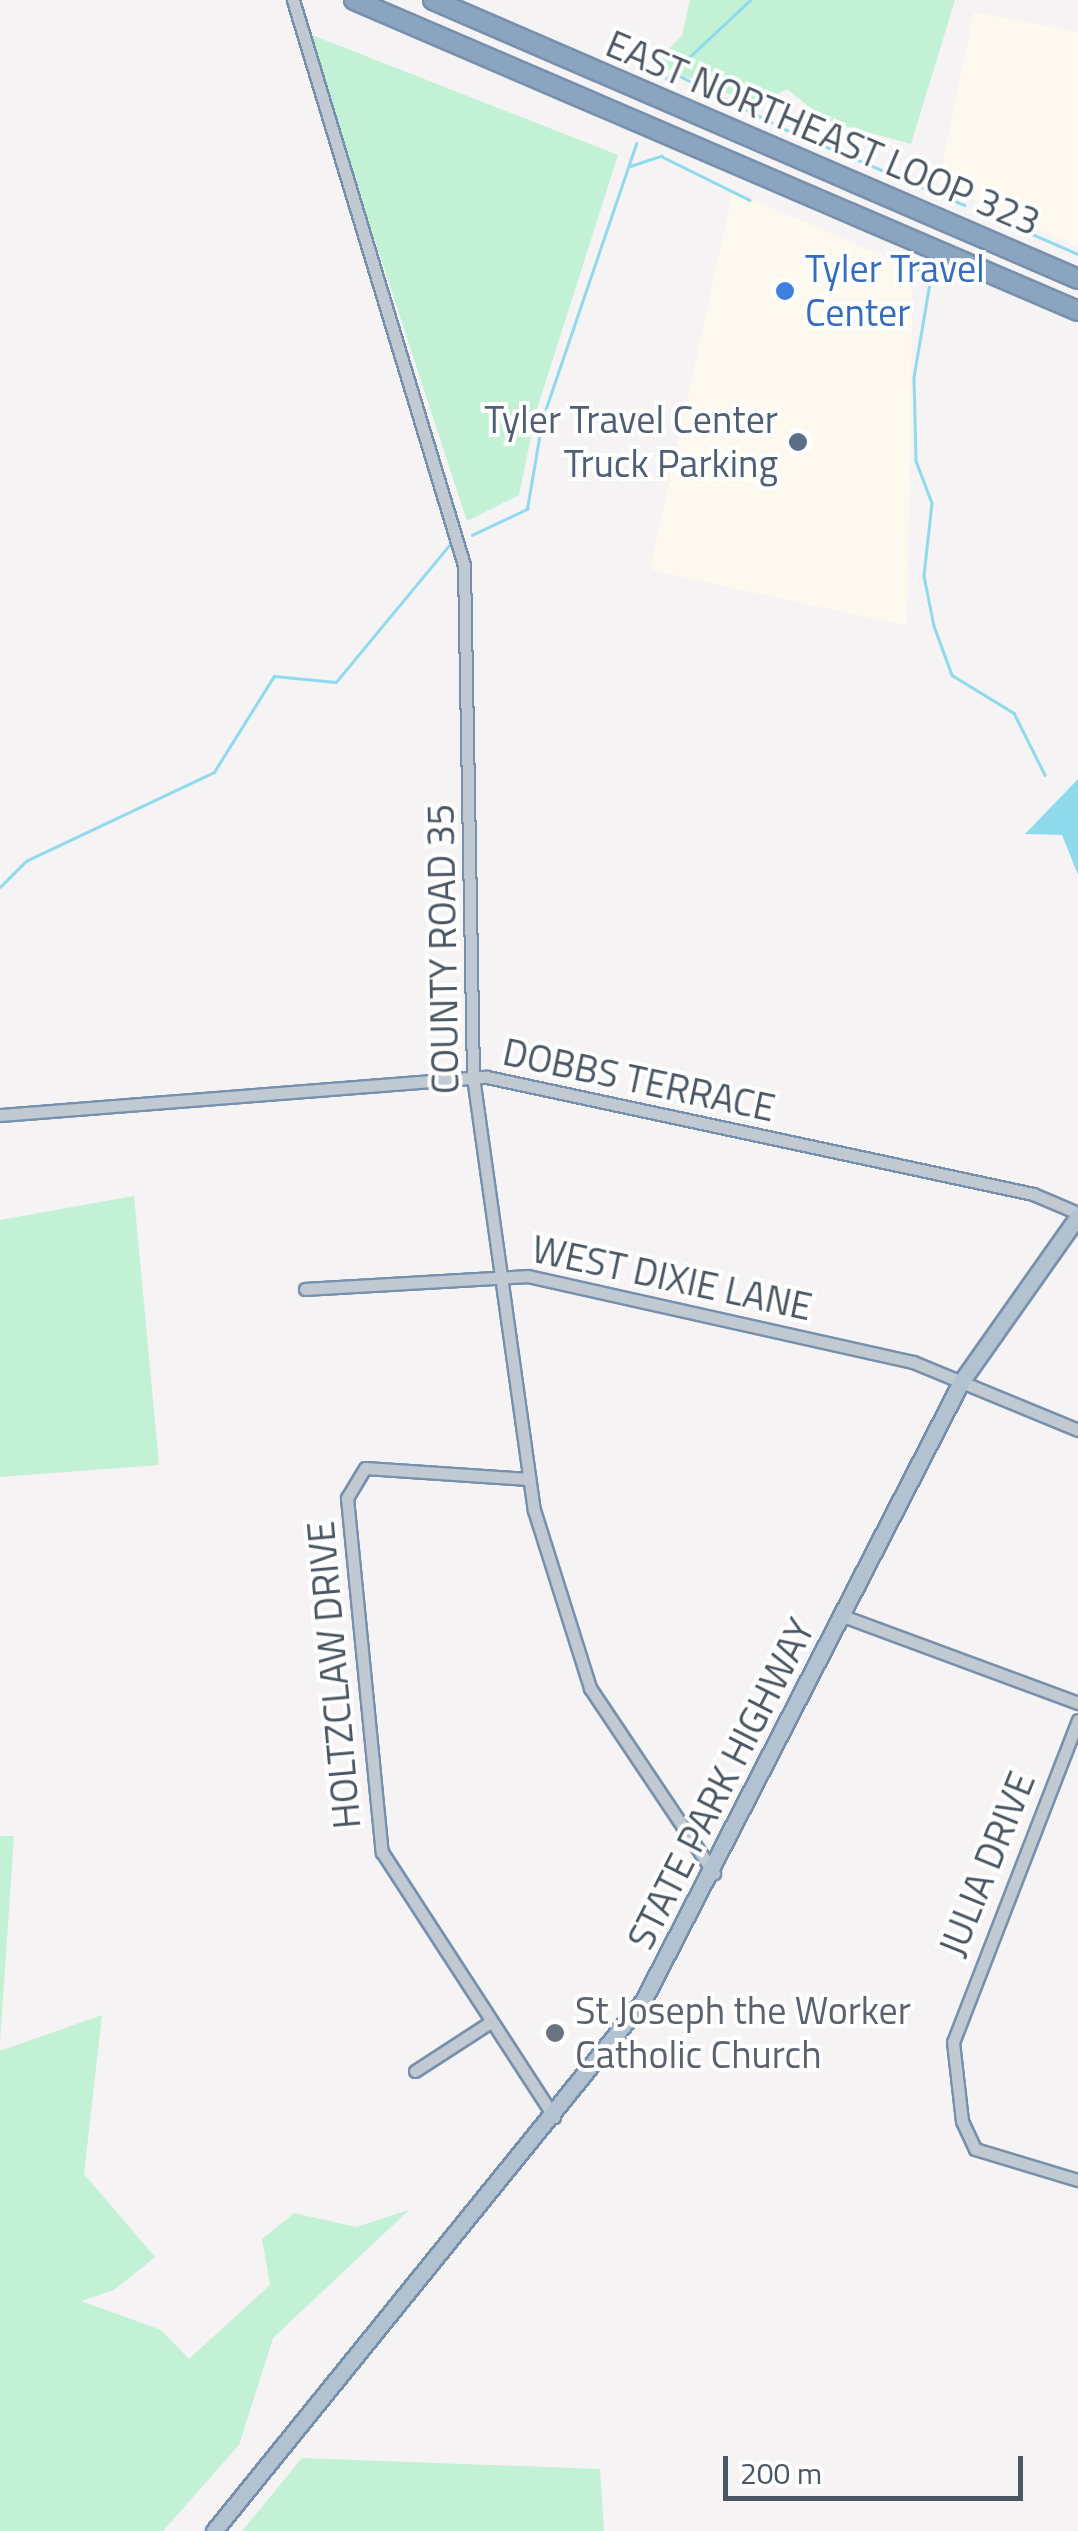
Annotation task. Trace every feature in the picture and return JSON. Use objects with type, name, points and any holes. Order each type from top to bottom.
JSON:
[{"type":"highway","name":"EAST NORTHEAST LOOP 323","points":[[354,0],[1078,312]]},
{"type":"highway","name":"EAST NORTHEAST LOOP 323","points":[[433,0],[1078,279]]},
{"type":"highway","points":[[882,228],[894,200]]},
{"type":"main road","name":"STATE PARK HIGHWAY","points":[[214,2531],[554,2117],[643,2001],[714,1872],[961,1382],[1078,1215]]},
{"type":"street","name":"COUNTY ROAD 35","points":[[293,0],[464,565],[473,1077],[496,1276],[528,1479],[581,1668],[714,1872]]},
{"type":"street","name":"DOBBS TERRACE","points":[[0,1115],[473,1077],[1033,1194],[1078,1215]]},
{"type":"street","name":"WEST DIXIE LANE","points":[[305,1289],[496,1276],[800,1334],[961,1382],[1078,1430]]},
{"type":"street","name":"HOLTZCLAW DRIVE","points":[[528,1479],[365,1468],[347,1498],[382,1852],[554,2117]]},
{"type":"street","points":[[843,1616],[1078,1703]]},
{"type":"street","name":"JULIA DRIVE","points":[[1077,2176],[975,2149],[962,2120],[957,2022],[1078,1720]]},
{"type":"street","points":[[415,2071],[490,2023]]},
{"type":"shaded area","points":[[974,12],[1078,32],[1078,247],[938,184]]},
{"type":"shaded area","name":"Tyler Travel Center","points":[[733,191],[913,269],[907,626],[650,570]]},
{"type":"green space","points":[[690,0],[955,0],[911,144],[827,121],[787,89],[757,105],[653,64],[682,36]]},
{"type":"green space","points":[[307,33],[618,155],[536,412],[519,495],[467,521]]},
{"type":"green space","points":[[134,1196],[159,1465],[0,1477],[0,1220]]},
{"type":"green space","points":[[0,1836],[14,1836],[0,2042]]},
{"type":"green space","points":[[102,2015],[84,2174],[155,2257],[114,2290],[81,2301],[161,2330],[189,2359],[270,2285],[262,2239],[294,2213],[356,2227],[409,2210],[273,2338],[239,2445],[163,2531],[0,2531],[0,2051]]},
{"type":"green space","points":[[302,2458],[600,2469],[604,2531],[242,2531]]},
{"type":"water","points":[[1078,779],[1078,875],[1062,835],[1025,834]]},
{"type":"waterway","points":[[666,79],[750,0]]},
{"type":"waterway","points":[[674,73],[771,122]]},
{"type":"waterway","points":[[782,128],[964,205]]},
{"type":"waterway","points":[[472,535],[527,509],[542,420],[636,144]]},
{"type":"waterway","points":[[630,166],[661,156],[750,200]]},
{"type":"waterway","points":[[982,212],[1078,254]]},
{"type":"waterway","points":[[889,253],[931,277],[914,377],[916,461],[932,503],[924,576],[934,626],[952,675],[1014,713],[1045,775]]},
{"type":"waterway","points":[[0,887],[26,861],[214,772],[274,676],[336,682],[450,544]]},
{"type":"place","name":"Tyler Travel Center","points":[[785,291]]},
{"type":"place","name":"Tyler Travel Center Truck Parking","points":[[798,442]]},
{"type":"place","name":"St Joseph the Worker Catholic Church","points":[[555,2033]]}]
